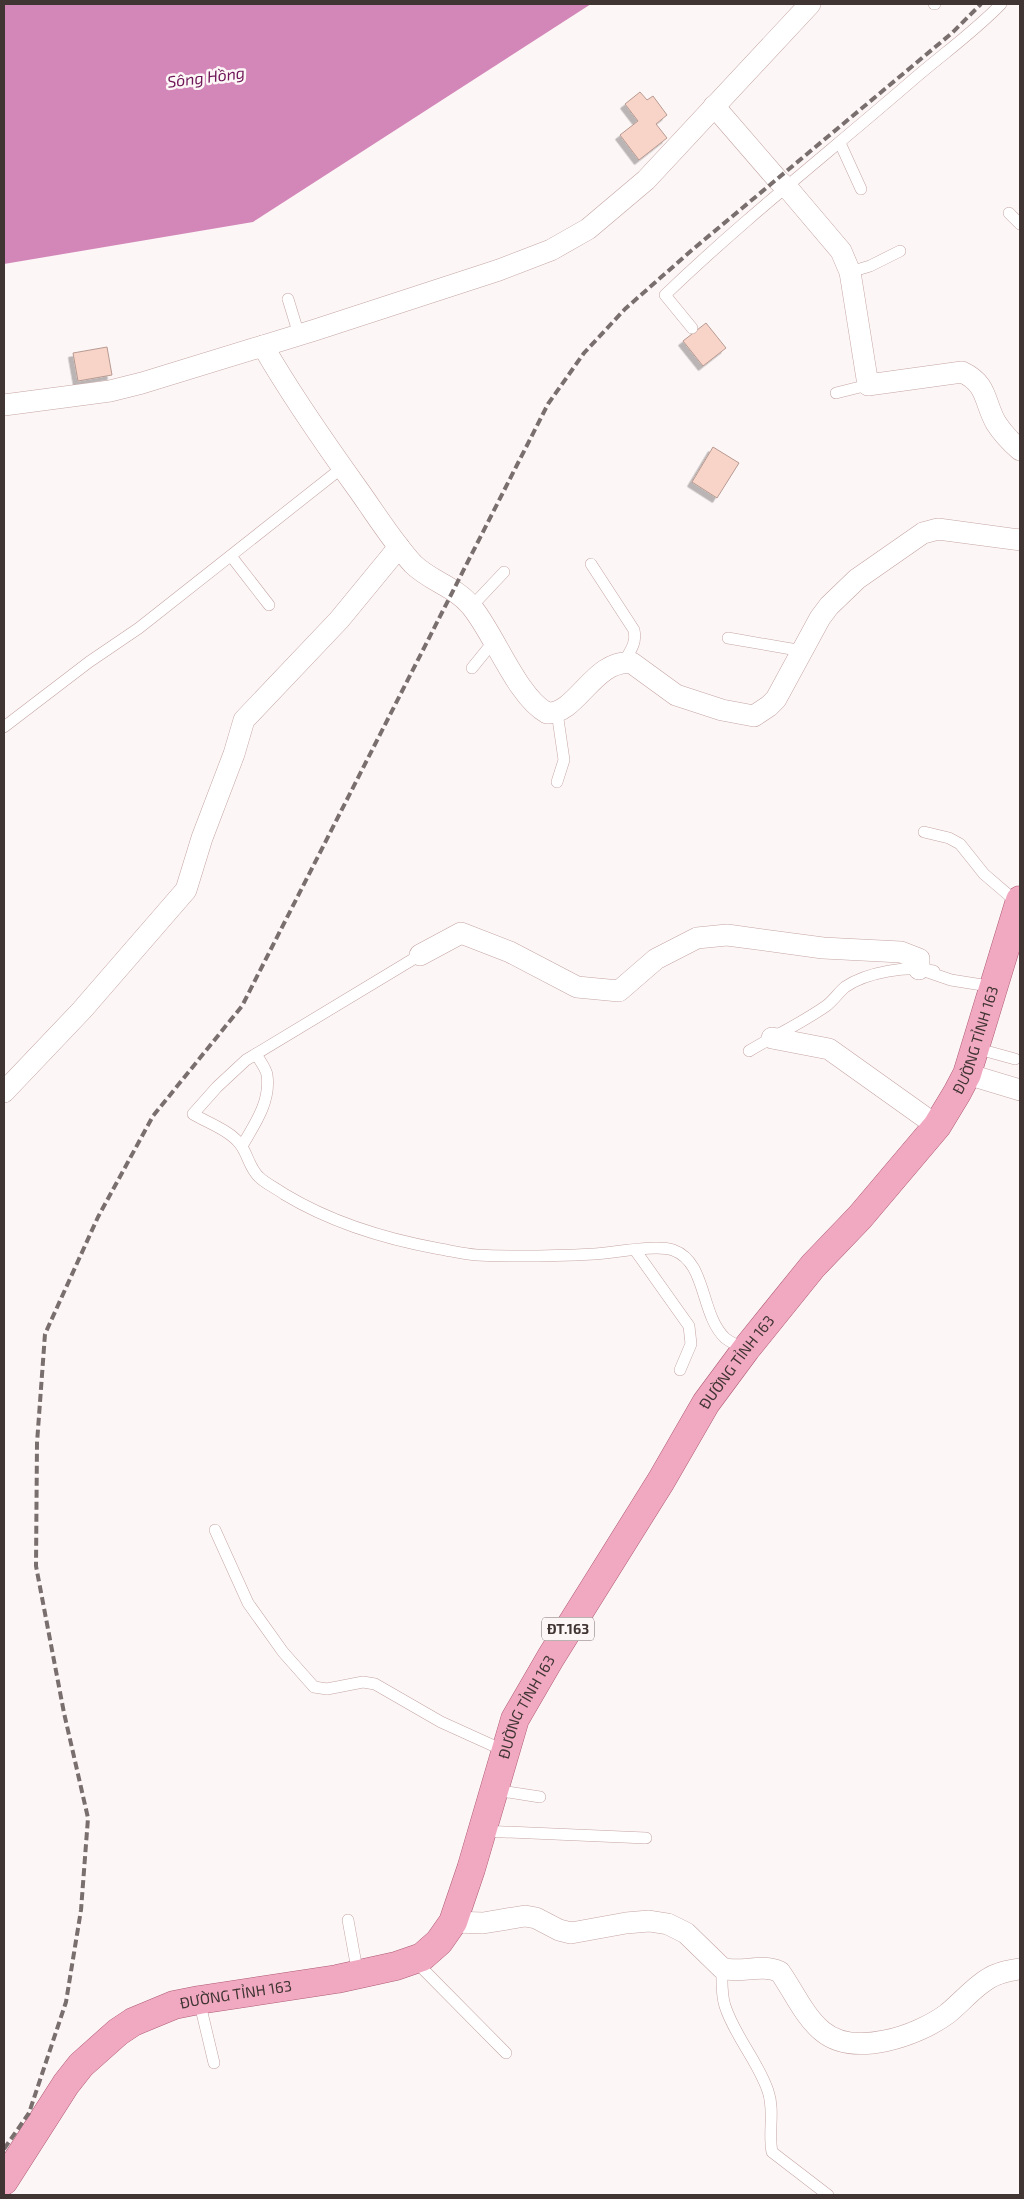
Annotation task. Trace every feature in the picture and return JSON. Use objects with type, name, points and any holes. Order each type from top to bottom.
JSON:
[{"type":"main road","name":"ĐƯỜNG TỈNH 163","points":[[4,2181],[66,2084],[81,2065],[118,2032],[133,2022],[174,2006],[199,2000],[396,1966],[422,1957],[439,1942],[453,1922],[515,1719],[551,1657],[662,1481],[706,1403],[746,1348],[813,1266],[860,1217],[937,1126],[957,1094],[975,1048],[994,987],[1014,943],[1020,902]]},
{"type":"street","points":[[4,406],[110,391],[299,335],[499,270],[551,250],[588,229],[646,180],[804,6]]},
{"type":"street","points":[[714,106],[841,251],[850,272],[868,385],[962,372],[973,377],[982,387],[996,422],[1006,437],[1020,450]]},
{"type":"street","points":[[263,346],[276,369],[399,547],[416,566],[453,590],[472,606],[529,699],[547,713],[557,712],[599,674],[617,663],[624,662],[632,663],[676,695],[722,710],[754,716],[776,699],[829,606],[857,579],[923,533],[938,530],[1020,540]]},
{"type":"street","points":[[4,1092],[82,1010],[186,890],[202,838],[234,754],[244,720],[339,620],[399,547]]},
{"type":"street","points":[[420,955],[461,933],[510,952],[577,987],[619,991],[656,959],[688,942],[697,938],[727,935],[823,948],[902,952],[919,959],[919,969]]},
{"type":"street","points":[[772,1038],[829,1049],[937,1126]]},
{"type":"street","points":[[966,1074],[1020,1090]]},
{"type":"street","points":[[453,1922],[482,1924],[525,1916],[536,1918],[560,1930],[571,1933],[626,1923],[650,1922],[668,1924],[686,1933],[722,1968],[729,1970],[773,1968],[780,1972],[808,2016],[832,2038],[846,2042],[875,2042],[908,2035],[945,2015],[986,1980],[997,1974],[1020,1969]]},
{"type":"lane","points":[[692,328],[665,295],[706,255],[785,186],[840,143],[1001,4]]},
{"type":"lane","points":[[840,143],[861,189]]},
{"type":"lane","points":[[1009,213],[1020,224]]},
{"type":"lane","points":[[850,272],[870,266],[900,251]]},
{"type":"lane","points":[[288,299],[299,335]]},
{"type":"lane","points":[[836,393],[868,385]]},
{"type":"lane","points":[[4,727],[89,662],[139,628],[343,468]]},
{"type":"lane","points":[[231,556],[269,605]]},
{"type":"lane","points":[[591,564],[634,630],[636,638],[634,646],[624,662]]},
{"type":"lane","points":[[472,606],[504,572]]},
{"type":"lane","points":[[728,638],[803,651]]},
{"type":"lane","points":[[472,668],[494,641]]},
{"type":"lane","points":[[557,712],[564,760],[558,782]]},
{"type":"lane","points":[[924,832],[949,838],[960,844],[984,874],[1020,902]]},
{"type":"lane","points":[[420,955],[246,1060],[217,1087],[193,1114],[228,1134],[242,1146],[250,1166],[258,1176],[298,1202],[336,1220],[398,1241],[475,1255],[593,1254],[659,1248],[672,1250],[684,1256],[698,1276],[704,1300],[712,1319],[725,1338],[746,1348]]},
{"type":"lane","points":[[749,1051],[827,1005],[845,987],[872,975],[899,969],[919,969],[951,980],[994,987]]},
{"type":"lane","points":[[975,1048],[1015,1059]]},
{"type":"lane","points":[[242,1146],[263,1108],[267,1089],[267,1074],[256,1054]]},
{"type":"lane","points":[[635,1250],[689,1326],[691,1344],[680,1370]]},
{"type":"lane","points":[[215,1530],[248,1603],[283,1652],[314,1687],[327,1689],[363,1682],[375,1684],[441,1722],[505,1751]]},
{"type":"lane","points":[[494,1790],[540,1797]]},
{"type":"lane","points":[[482,1831],[646,1838]]},
{"type":"lane","points":[[348,1920],[358,1974]]},
{"type":"lane","points":[[414,1960],[506,2053]]},
{"type":"lane","points":[[722,1968],[724,2004],[736,2032],[756,2065],[768,2092],[771,2109],[770,2142],[772,2152],[828,2195]]},
{"type":"lane","points":[[199,2000],[214,2063]]},
{"type":"water","name":"Sông Hồng","points":[[4,4],[591,4],[253,222],[4,264]]},
{"type":"building","points":[[640,92],[647,100],[653,96],[667,115],[656,124],[667,138],[639,160],[620,135],[638,121],[625,104]]},
{"type":"building","points":[[706,323],[726,348],[703,366],[683,341]]},
{"type":"building","points":[[107,347],[112,375],[78,381],[73,353]]},
{"type":"building","points":[[713,447],[739,463],[717,498],[692,482]]},
{"type":"railway","points":[[4,2149],[29,2113],[66,2002],[81,1910],[88,1818],[64,1713],[36,1566],[37,1443],[45,1334],[98,1217],[153,1116],[242,1006],[548,404],[584,353],[625,309],[692,250],[952,33],[981,4]]}]
